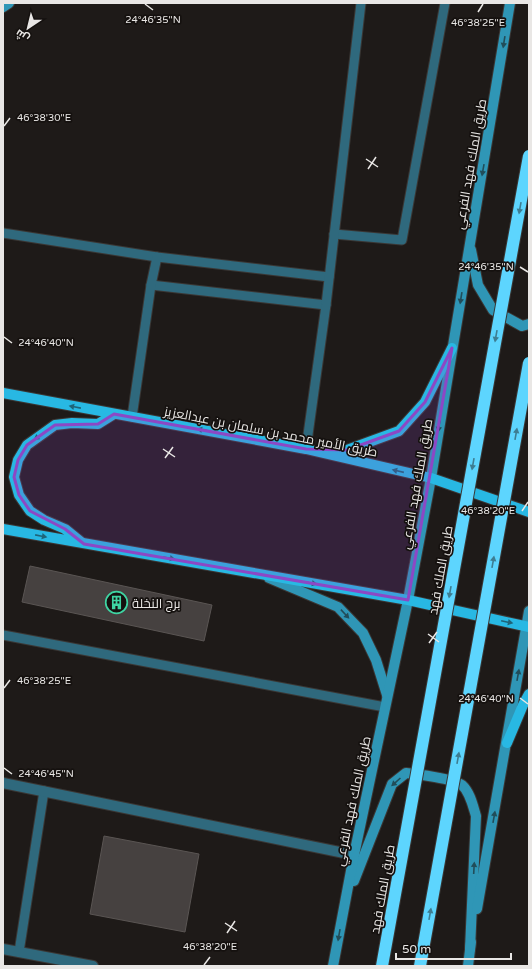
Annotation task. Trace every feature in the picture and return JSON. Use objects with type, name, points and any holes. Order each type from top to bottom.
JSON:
[{"type":"highway","name":"طريق الملك فهد","points":[[382,966],[529,156]]},
{"type":"highway","points":[[420,966],[529,363]]},
{"type":"main road","points":[[3,7],[9,3]]},
{"type":"main road","name":"طريق الملك فهد الفرعي","points":[[334,966],[354,855],[408,600],[431,478],[510,3]]},
{"type":"main road","points":[[470,245],[478,285],[493,310],[522,326],[529,324]]},
{"type":"main road","points":[[306,449],[347,450],[400,431],[425,402],[452,348]]},
{"type":"main road","name":"طريق الأمير محمد بن سلمان بن عبدالعزيز","points":[[3,394],[306,449],[431,478],[529,512]]},
{"type":"main road","points":[[84,544],[65,529],[44,520],[30,511],[19,495],[14,477],[18,460],[27,445],[55,425],[72,423],[98,424],[114,414]]},
{"type":"main road","points":[[3,529],[408,600],[528,626]]},
{"type":"main road","points":[[259,574],[338,607],[363,633],[376,660],[386,702]]},
{"type":"main road","points":[[468,966],[528,626],[529,611]]},
{"type":"main road","points":[[507,743],[529,694]]},
{"type":"main road","points":[[344,907],[392,784],[406,773],[429,775],[461,784],[470,796],[476,816],[470,949]]},
{"type":"street","points":[[3,783],[354,855]]},
{"type":"street","points":[[3,949],[93,966]]},
{"type":"lane","points":[[306,449],[326,305],[361,3]]},
{"type":"lane","points":[[334,234],[402,240],[445,3]]},
{"type":"lane","points":[[3,233],[157,257],[329,277]]},
{"type":"lane","points":[[132,417],[151,285],[157,257]]},
{"type":"lane","points":[[151,285],[326,305]]},
{"type":"lane","points":[[3,635],[386,702]]},
{"type":"lane","points":[[19,952],[44,791]]},
{"type":"highlighted area","points":[[452,348],[408,600],[84,544],[65,529],[30,511],[19,495],[14,477],[18,460],[27,445],[55,425],[98,424],[114,414],[306,449],[347,450],[399,431],[425,402]]},
{"type":"building","name":"برج النخلة","points":[[30,566],[212,605],[204,641],[22,602]]},
{"type":"building","points":[[104,836],[199,854],[185,932],[90,914]]},
{"type":"place","name":"برج النخلة","points":[[117,603]]}]
